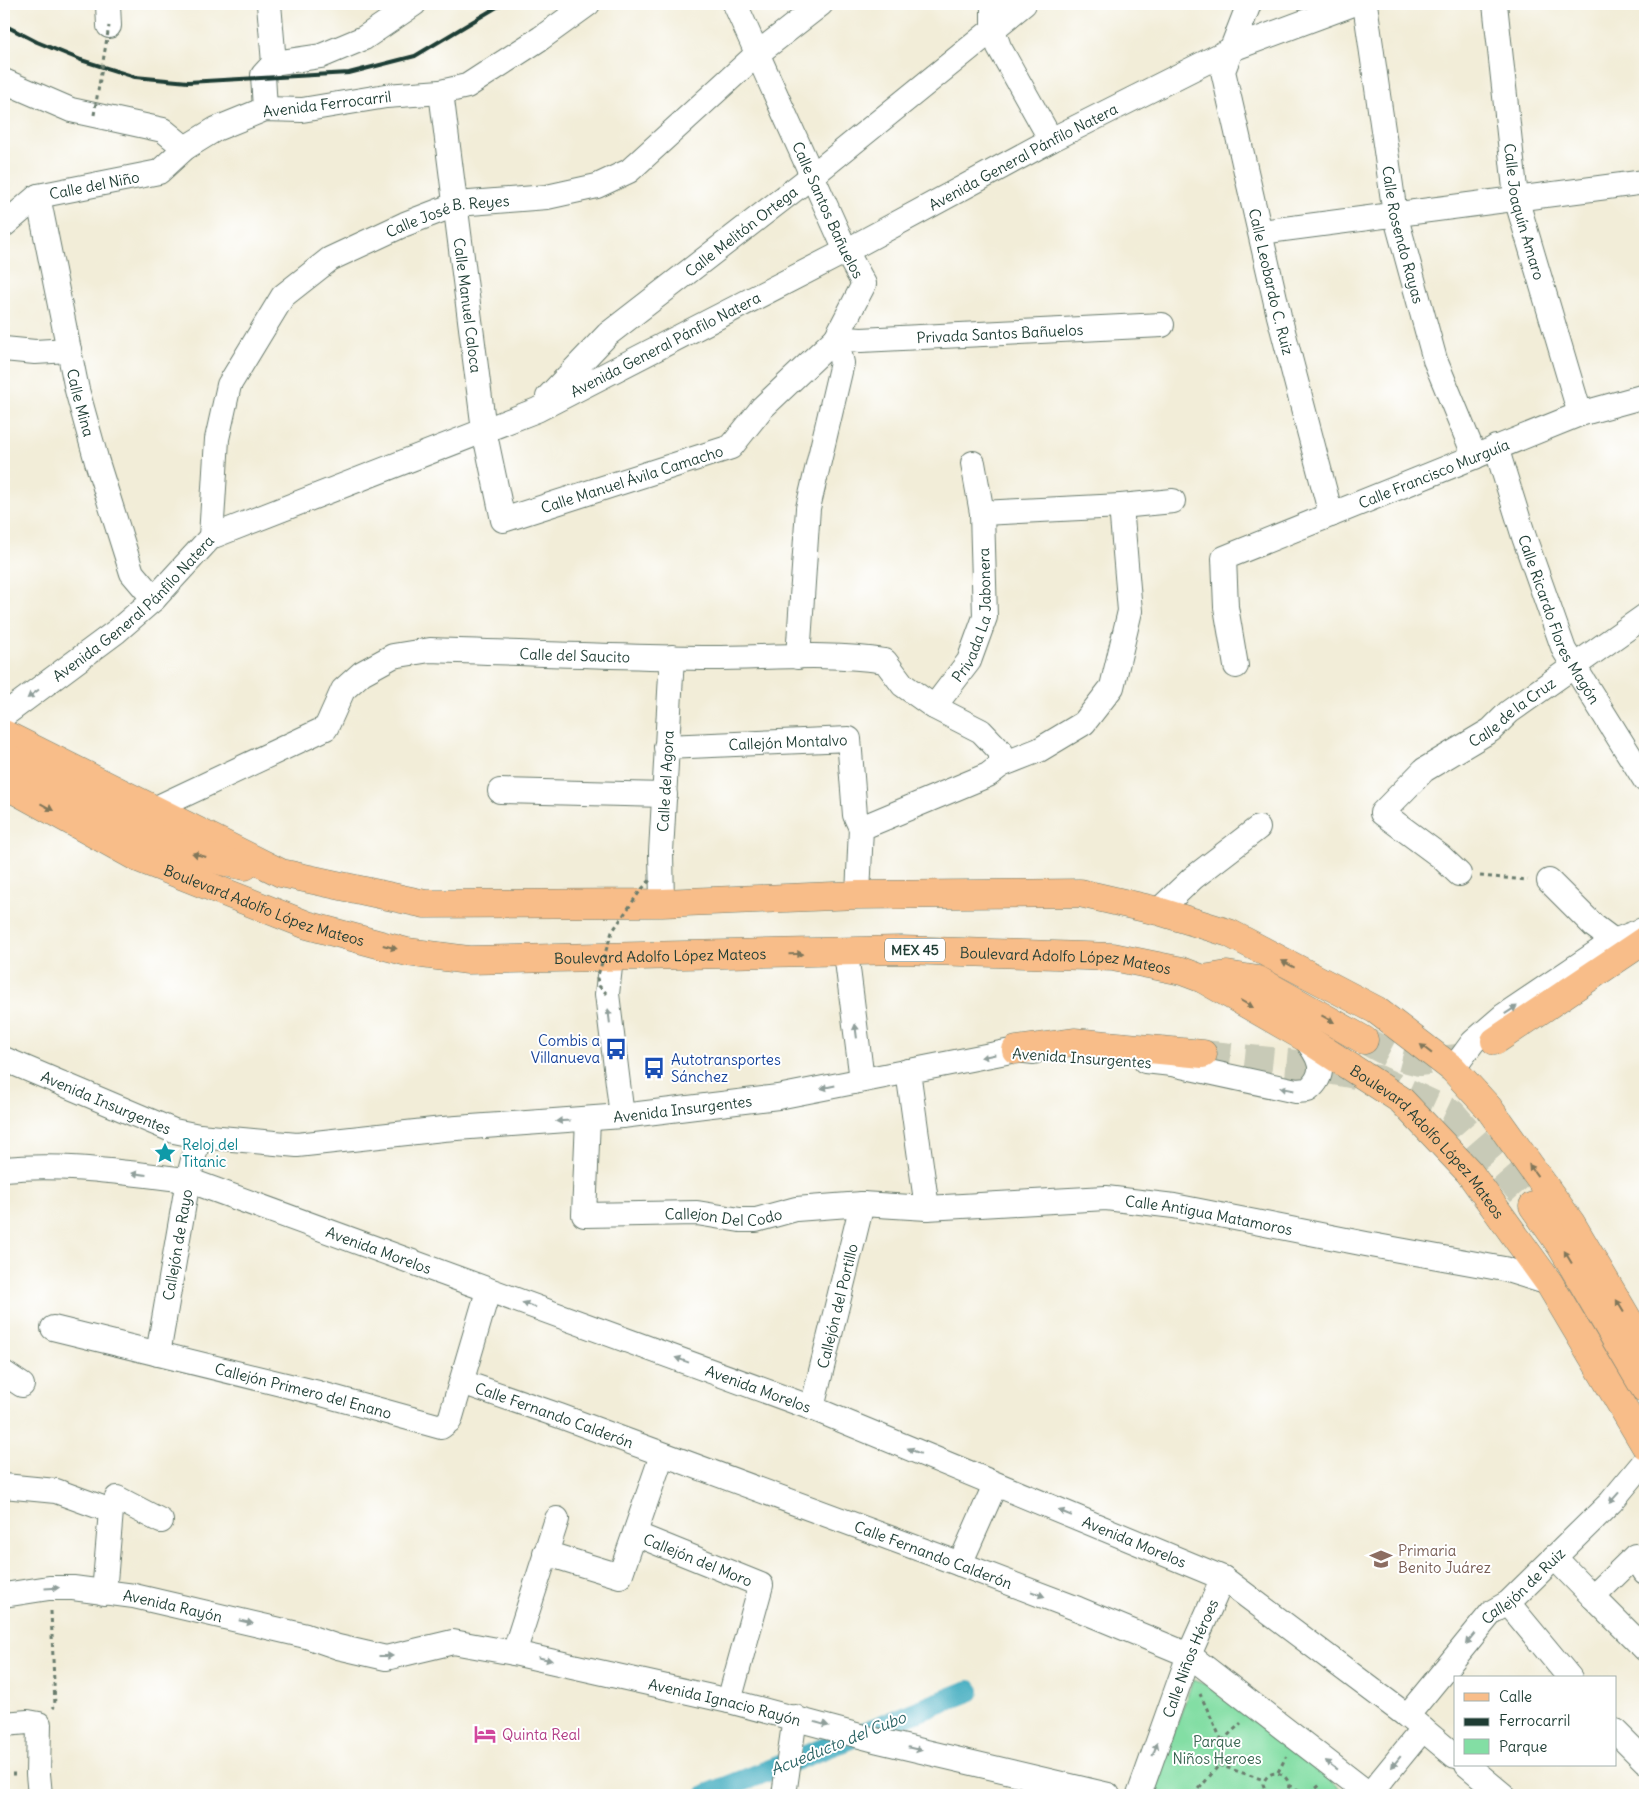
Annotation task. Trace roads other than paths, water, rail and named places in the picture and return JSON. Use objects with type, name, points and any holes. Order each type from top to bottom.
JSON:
[{"type":"main road","points":[[4,734],[281,873]]},
{"type":"main road","points":[[4,756],[137,830],[189,852],[231,864],[425,904],[662,903],[858,896],[1080,893],[1158,911],[1230,933],[1376,1010],[1453,1069],[1488,1108],[1571,1223],[1645,1348]]},
{"type":"main road","name":"Boulevard Adolfo López Mateos","points":[[4,784],[138,858],[307,925],[407,952],[468,960],[901,950],[1113,957],[1182,971],[1203,979],[1304,1037],[1401,1100],[1469,1172],[1548,1283],[1645,1445]]},
{"type":"main road","points":[[1495,1042],[1645,940]]},
{"type":"main road","points":[[1203,979],[1227,974],[1258,980],[1364,1040]]},
{"type":"main road","points":[[1016,1050],[1074,1042],[1203,1054]]},
{"type":"main road","points":[[1534,1206],[1561,1246],[1645,1389]]},
{"type":"street","points":[[269,4],[274,63]]},
{"type":"street","points":[[265,109],[263,75],[274,63],[321,56],[364,38],[414,4]]},
{"type":"street","name":"Avenida Ferrocarril","points":[[185,148],[216,129],[265,109],[302,110],[386,96],[441,92],[467,86],[541,38],[588,4]]},
{"type":"street","name":"Calle Santos Bañuelos","points":[[735,4],[846,251],[864,284],[836,338]]},
{"type":"street","name":"Calle José B. Reyes","points":[[211,537],[217,439],[229,385],[283,296],[330,259],[405,224],[457,204],[547,197],[597,186],[629,171],[758,54],[821,4]]},
{"type":"street","points":[[993,4],[993,30],[999,47],[1051,140]]},
{"type":"street","name":"Calle Melitón Ortega","points":[[537,410],[608,334],[812,176],[1024,4]]},
{"type":"street","name":"Calle Leobardo C. Ruiz","points":[[1249,4],[1223,71],[1262,232],[1279,316],[1331,514]]},
{"type":"street","name":"Avenida General Pánfilo Natera","points":[[4,715],[117,631],[154,599],[211,537],[537,410],[846,251],[1051,140],[1232,48],[1353,4]]},
{"type":"street","name":"Calle Rosendo Rayas","points":[[1365,4],[1395,214],[1436,360],[1475,457]]},
{"type":"street","name":"Calle Joaquín Amaro","points":[[1494,4],[1516,198],[1580,414]]},
{"type":"street","points":[[4,81],[71,110],[163,130],[185,148]]},
{"type":"street","name":"Calle Manuel Caloca","points":[[441,92],[457,204],[484,430]]},
{"type":"street","name":"Calle del Niño","points":[[4,225],[38,196],[160,172],[185,148]]},
{"type":"street","points":[[1262,232],[1645,182]]},
{"type":"street","name":"Calle Mina","points":[[38,196],[77,390],[97,462],[132,573],[154,599]]},
{"type":"street","name":"Privada Santos Bañuelos","points":[[836,338],[862,340],[1162,325]]},
{"type":"street","points":[[798,657],[808,508],[842,363],[836,338]]},
{"type":"street","name":"Calle Manuel Ávila Camacho","points":[[484,430],[503,520],[731,447],[762,408],[836,338]]},
{"type":"street","points":[[4,349],[35,352],[69,350]]},
{"type":"street","name":"Calle Francisco Murguía","points":[[1236,666],[1226,607],[1224,558],[1580,414],[1645,396]]},
{"type":"street","name":"Calle Ricardo Flores Magón","points":[[1496,447],[1524,538],[1564,650],[1576,666],[1645,780]]},
{"type":"street","name":"Privada La Jabonera","points":[[934,707],[969,661],[985,617],[982,513],[973,463]]},
{"type":"street","points":[[982,513],[1121,506],[1173,501]]},
{"type":"street","points":[[861,828],[988,775],[1001,765],[1039,750],[1084,723],[1112,686],[1130,611],[1121,506]]},
{"type":"street","name":"Calle de la Cruz","points":[[1459,874],[1440,856],[1382,813],[1424,770],[1491,730],[1509,712],[1645,616]]},
{"type":"street","name":"Calle del Saucito","points":[[154,809],[326,728],[343,690],[362,673],[393,656],[430,650],[672,657],[850,656],[885,661],[903,685],[934,707],[981,731],[1002,752],[1001,765]]},
{"type":"street","name":"Calle del Agora","points":[[662,903],[666,747],[672,657]]},
{"type":"street","name":"Callejón Montalvo","points":[[666,747],[849,739],[855,815],[861,828],[858,896]]},
{"type":"street","points":[[500,791],[665,795]]},
{"type":"street","points":[[1158,911],[1193,878],[1258,828]]},
{"type":"street","points":[[1549,881],[1594,926],[1614,941]]},
{"type":"street","points":[[1453,1069],[1473,1042],[1503,1016],[1614,941],[1645,929]]},
{"type":"street","points":[[846,952],[862,1080]]},
{"type":"street","points":[[611,958],[606,994],[622,1116]]},
{"type":"street","name":"Avenida Insurgentes","points":[[4,1059],[174,1131],[200,1136],[297,1145],[444,1129],[622,1116],[778,1097],[1016,1050],[1172,1064],[1296,1091],[1308,1090],[1320,1076],[1320,1063],[1315,1052],[1304,1037]]},
{"type":"street","points":[[908,1071],[927,1208]]},
{"type":"street","name":"Callejon Del Codo","points":[[588,1119],[584,1215],[696,1213],[740,1220],[756,1220],[796,1209],[862,1204]]},
{"type":"street","name":"Callejón de Rayo","points":[[158,1354],[188,1180],[200,1136]]},
{"type":"street","name":"Avenida Morelos","points":[[4,1169],[32,1166],[90,1168],[188,1180],[812,1408],[1223,1578],[1415,1723],[1454,1755]]},
{"type":"street","name":"Calle Antigua Matamoros","points":[[862,1204],[927,1208],[1106,1198],[1174,1206],[1504,1269],[1548,1283]]},
{"type":"street","name":"Callejón del Portillo","points":[[812,1408],[862,1204]]},
{"type":"street","points":[[462,1382],[488,1291]]},
{"type":"street","points":[[54,1328],[158,1354]]},
{"type":"street","name":"Callejón Primero del Enano","points":[[158,1354],[318,1393],[441,1427],[450,1420],[462,1382]]},
{"type":"street","name":"Calle Fernando Calderón","points":[[462,1382],[560,1416],[960,1564],[1189,1656],[1369,1795]]},
{"type":"street","points":[[545,1553],[620,1576],[662,1454]]},
{"type":"street","name":"Callejón de Ruiz","points":[[1369,1795],[1415,1723],[1492,1612],[1508,1603],[1610,1502],[1645,1460]]},
{"type":"street","points":[[960,1564],[995,1485]]},
{"type":"street","points":[[4,1486],[56,1491],[111,1511]]},
{"type":"street","points":[[104,1593],[111,1511],[116,1498],[161,1521]]},
{"type":"street","points":[[514,1652],[557,1519]]},
{"type":"street","name":"Callejón del Moro","points":[[635,1534],[761,1585],[729,1701]]},
{"type":"street","points":[[1593,1597],[1635,1556],[1645,1572]]},
{"type":"street","points":[[1554,1557],[1645,1649]]},
{"type":"street","name":"Calle Niños Héroes","points":[[1139,1795],[1189,1656],[1223,1578]]},
{"type":"street","name":"Avenida Rayón","points":[[4,1595],[49,1588],[73,1588],[134,1596],[287,1632],[338,1648]]},
{"type":"street","points":[[1508,1603],[1568,1676]]},
{"type":"street","name":"Avenida Ignacio Rayón","points":[[338,1648],[386,1658],[454,1642],[514,1652],[795,1716],[875,1740],[1108,1795]]},
{"type":"street","points":[[784,1795],[795,1716]]},
{"type":"street","points":[[4,1724],[28,1722],[39,1724],[40,1795]]},
{"type":"street","points":[[1616,1733],[1645,1761]]},
{"type":"street","points":[[1468,1766],[1503,1795]]},
{"type":"waterway","name":"Acueducto del Cubo","points":[[707,1795],[969,1691]]},
{"type":"tunnel","points":[[1364,1040],[1392,1055],[1419,1062],[1458,1058]]},
{"type":"tunnel","points":[[1203,1054],[1289,1063],[1378,1079],[1452,1113],[1533,1206]]},
{"type":"railway","points":[[4,25],[37,42],[81,60],[135,77],[188,82],[349,73],[415,56],[502,4]]},
{"type":"place","name":"Combis a Villanueva","points":[[616,1049]]},
{"type":"place","name":"Autotransportes Sánchez","points":[[654,1068]]},
{"type":"place","name":"Reloj del Titanic","points":[[165,1153]]},
{"type":"place","name":"Primaria Benito Juárez","points":[[1381,1559]]},
{"type":"place","name":"Quinta Real","points":[[485,1734]]},
{"type":"park label","name":"Parque Niños Heroes","points":[[1217,1750]]}]
